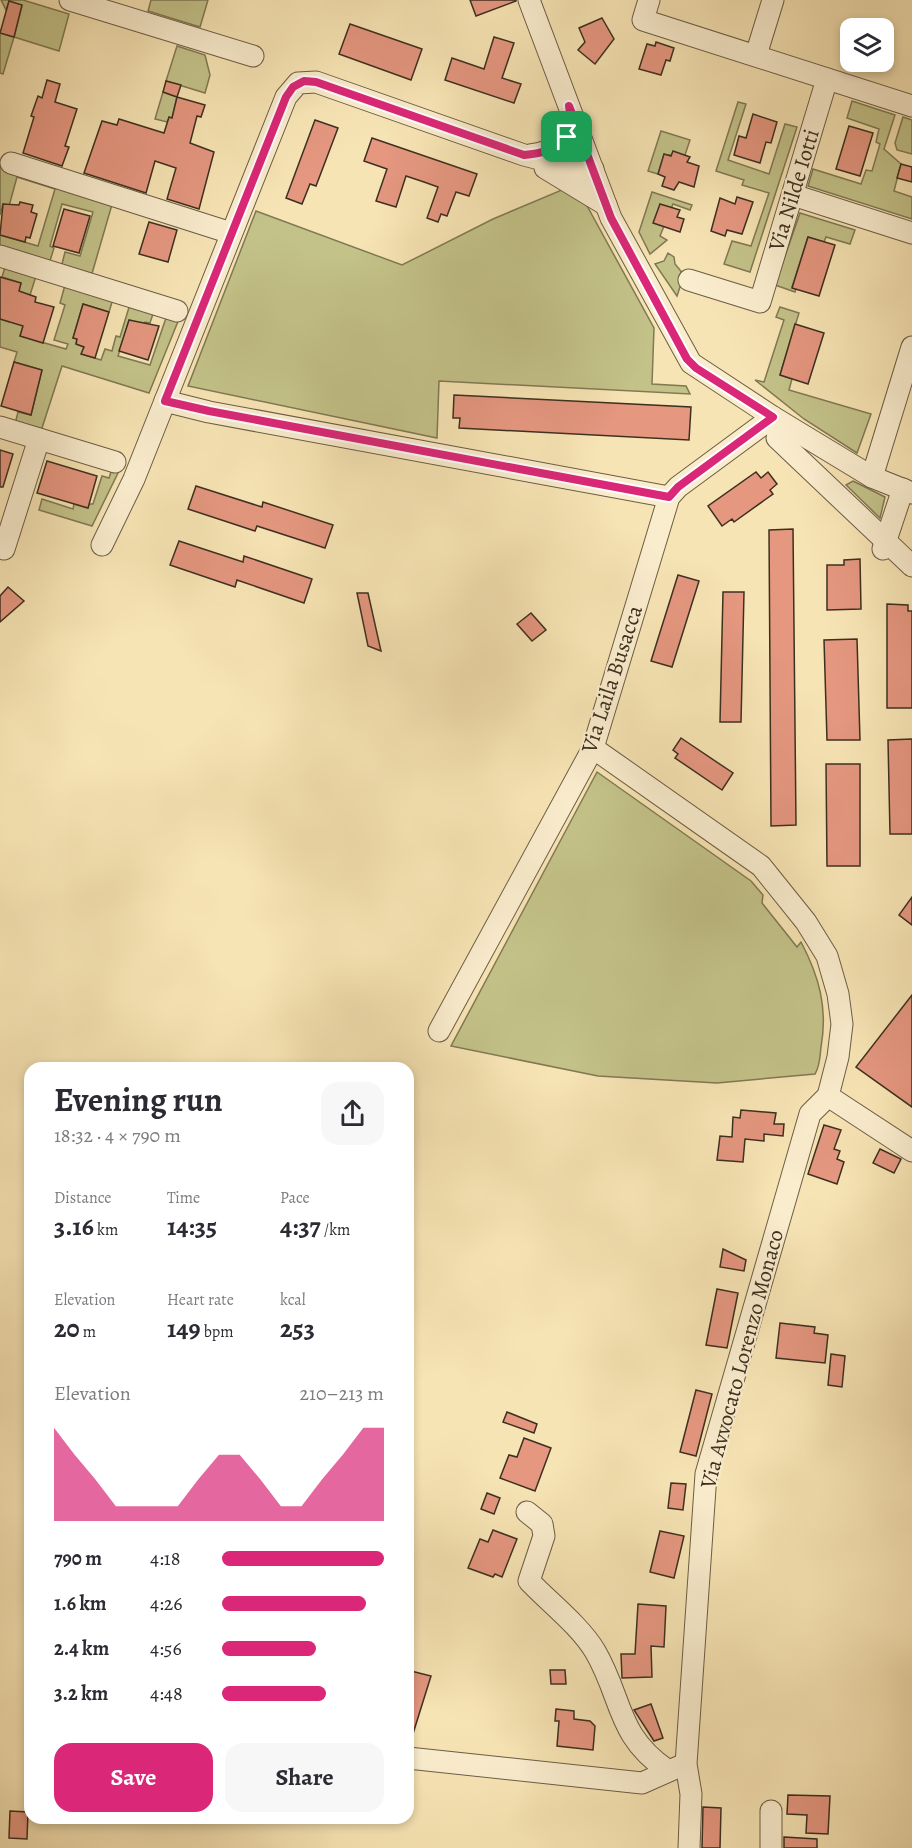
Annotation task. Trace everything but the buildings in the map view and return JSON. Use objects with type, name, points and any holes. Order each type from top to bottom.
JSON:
[{"type":"street","points":[[70,0],[252,56]]},
{"type":"street","points":[[529,0],[606,205],[622,240],[687,359],[711,378],[872,477],[908,491],[885,545]]},
{"type":"street","points":[[756,55],[773,0]]},
{"type":"street","points":[[646,10],[756,55],[912,106]]},
{"type":"street","name":"Via Nilde Iotti","points":[[689,279],[760,302],[827,79]]},
{"type":"street","points":[[102,545],[134,479],[286,97],[298,83],[316,82],[524,155],[581,170],[593,169]]},
{"type":"street","points":[[524,155],[551,151],[560,145],[571,128],[569,106]]},
{"type":"street","points":[[524,155],[606,205]]},
{"type":"street","points":[[11,163],[231,233]]},
{"type":"street","points":[[793,195],[912,233]]},
{"type":"street","points":[[0,256],[177,311]]},
{"type":"street","points":[[872,477],[912,347]]},
{"type":"street","points":[[711,378],[754,431]]},
{"type":"street","points":[[165,401],[220,414],[669,497],[678,487],[773,417]]},
{"type":"street","points":[[0,428],[116,462]]},
{"type":"street","points":[[777,438],[822,490],[912,566]]},
{"type":"street","points":[[4,549],[39,439]]},
{"type":"street","points":[[822,490],[853,465]]},
{"type":"street","name":"Via Laila Busacca","points":[[439,1031],[593,748],[669,497]]},
{"type":"street","points":[[593,748],[760,866],[806,922],[827,956],[838,994],[842,1024],[828,1096],[912,1151]]},
{"type":"street","name":"Via Avvocato Lorenzo Monaco","points":[[688,1848],[691,1794],[677,1767],[706,1474],[810,1114],[828,1096]]},
{"type":"street","points":[[527,1512],[542,1524],[544,1536],[529,1581],[593,1649],[623,1721],[634,1741],[677,1767]]},
{"type":"street","points":[[414,1759],[642,1783],[677,1767]]},
{"type":"street","points":[[771,1811],[771,1848]]},
{"type":"shaded area","points":[[1,0],[23,0],[69,14],[59,51],[14,37],[22,6],[9,1],[6,10]]},
{"type":"shaded area","points":[[151,0],[208,0],[200,27],[148,11]]},
{"type":"shaded area","points":[[0,33],[14,37],[3,74],[0,73]]},
{"type":"shaded area","points":[[177,46],[205,55],[210,75],[205,93],[166,81]]},
{"type":"shaded area","points":[[163,92],[177,97],[172,118],[169,118],[167,122],[155,119]]},
{"type":"shaded area","points":[[852,101],[895,115],[884,149],[901,164],[894,191],[912,197],[912,219],[808,186],[813,169],[861,184],[866,170],[872,171],[880,144],[876,142],[879,129],[847,118]]},
{"type":"shaded area","points":[[738,102],[746,104],[728,160],[769,174],[785,124],[797,127],[750,272],[724,264],[732,241],[751,246],[769,193],[742,185],[744,180],[716,171]]},
{"type":"shaded area","points":[[903,117],[912,120],[912,154],[897,150],[895,143]]},
{"type":"shaded area","points":[[661,131],[690,140],[685,155],[664,155],[658,174],[648,171]]},
{"type":"shaded area","points":[[0,167],[113,201],[91,277],[61,268],[65,252],[80,256],[93,212],[62,204],[50,246],[54,248],[49,264],[0,249],[0,235],[38,246],[55,189],[17,177],[9,206],[3,204],[0,215]]},
{"type":"shaded area","points":[[564,189],[586,204],[654,328],[652,384],[686,386],[690,394],[439,381],[437,438],[188,386],[256,211],[402,265],[493,219]]},
{"type":"shaded area","points":[[652,192],[692,205],[690,210],[673,204],[660,236],[667,240],[650,254],[639,232]]},
{"type":"shaded area","points":[[800,213],[855,230],[850,244],[826,237],[824,242],[808,237],[792,287],[796,289],[795,292],[775,285]]},
{"type":"shaded area","points":[[668,253],[674,257],[675,264],[684,275],[677,296],[655,264],[664,261]]},
{"type":"shaded area","points":[[5,267],[36,276],[30,295],[27,294],[27,314],[20,336],[66,349],[68,344],[54,340],[65,305],[60,303],[65,285],[113,299],[109,312],[83,304],[73,338],[77,339],[76,344],[84,347],[82,354],[101,360],[105,349],[112,351],[116,336],[120,337],[130,304],[154,311],[150,323],[145,322],[143,325],[129,320],[118,356],[150,365],[167,315],[179,319],[149,393],[62,366],[41,431],[15,424],[18,412],[31,415],[42,370],[14,362],[17,352],[0,347],[0,319],[9,322],[21,283],[2,277]]},
{"type":"shaded area","points":[[780,307],[799,313],[780,375],[792,379],[789,390],[871,414],[857,453],[804,419],[755,380],[764,382],[784,320],[776,317]]},
{"type":"shaded area","points":[[112,469],[119,471],[92,526],[39,510],[42,499],[73,509],[74,504],[88,508],[89,504],[93,504],[102,476],[109,478]]},
{"type":"shaded area","points":[[853,481],[885,497],[880,518],[846,485]]},
{"type":"shaded area","points":[[597,772],[751,881],[763,895],[762,903],[797,947],[801,942],[813,967],[822,1006],[823,1033],[820,1061],[815,1074],[717,1083],[598,1076],[451,1046]]},
{"type":"route","points":[[316,82],[524,155],[551,151],[567,137],[571,128],[569,106],[611,218],[687,359],[696,368],[773,417],[678,487],[669,497],[165,401],[286,97],[298,83],[316,82]]}]
